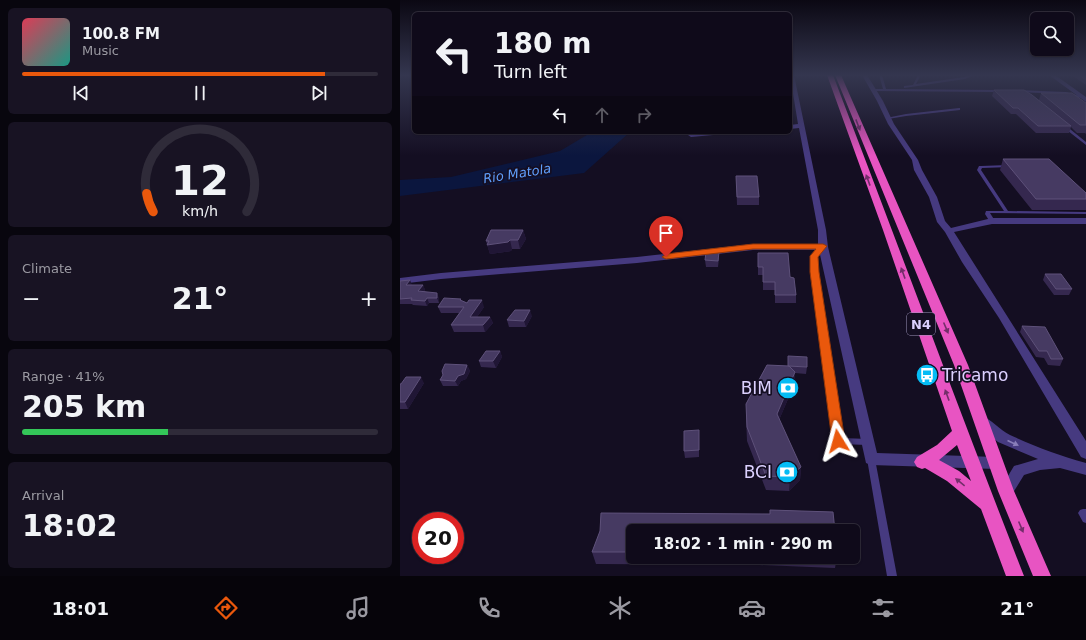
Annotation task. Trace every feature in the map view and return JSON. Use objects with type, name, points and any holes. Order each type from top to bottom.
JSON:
[{"type":"highway","name":"N4","points":[[840,102],[971,462],[1016,576]]},
{"type":"highway","name":"N4","points":[[849,102],[947,329],[1006,491],[1042,576]]},
{"type":"highway","points":[[960,432],[946,448],[925,462],[953,476],[988,505]]},
{"type":"street","points":[[797,102],[822,230],[823,246],[871,459],[996,464]]},
{"type":"street","points":[[879,102],[914,160],[933,197],[941,222],[949,232],[1086,453]]},
{"type":"street","points":[[792,127],[802,126]]},
{"type":"street","points":[[691,135],[702,134]]},
{"type":"street","points":[[949,232],[992,221],[1086,221]]},
{"type":"street","points":[[400,281],[441,276],[637,260],[753,247],[823,246]]},
{"type":"street","points":[[981,421],[1003,438],[1061,462],[1086,469]]},
{"type":"street","points":[[1006,491],[1019,470],[1040,464],[1061,462]]},
{"type":"lane","points":[[888,118],[901,114],[960,109]]},
{"type":"lane","points":[[1059,122],[1086,144]]},
{"type":"lane","points":[[1007,212],[979,170],[981,167],[987,166],[1017,166]]},
{"type":"lane","points":[[992,221],[987,214],[988,212],[1086,214]]},
{"type":"lane","points":[[823,246],[814,256],[814,272],[838,441],[868,442]]},
{"type":"lane","points":[[871,459],[892,576]]},
{"type":"lane","points":[[1086,513],[1083,512],[1086,519]]},
{"type":"water","name":"Rio Matola","points":[[589,134],[628,134],[584,173],[400,196],[400,180],[451,177],[560,151]]},
{"type":"building","points":[[1007,102],[1041,102],[1071,126],[1038,126],[1018,108],[1013,108]]},
{"type":"building","points":[[1052,102],[1086,103],[1086,125],[1080,125]]},
{"type":"building","points":[[1003,159],[1049,159],[1086,193],[1086,199],[1036,199]]},
{"type":"building","points":[[736,176],[757,176],[759,197],[737,197]]},
{"type":"building","points":[[491,230],[523,230],[518,240],[510,240],[508,242],[487,245],[489,241],[486,241]]},
{"type":"building","points":[[706,252],[719,252],[718,261],[705,260]]},
{"type":"building","points":[[758,253],[788,253],[790,277],[794,278],[796,295],[775,295],[775,282],[763,282],[763,267],[758,267]]},
{"type":"building","points":[[1045,274],[1061,274],[1072,289],[1056,289]]},
{"type":"building","points":[[410,280],[406,285],[423,285],[418,291],[437,293],[437,298],[427,298],[425,301],[411,300],[412,298],[400,299],[400,281]]},
{"type":"building","points":[[444,298],[461,299],[460,300],[467,303],[469,300],[482,300],[470,317],[490,317],[483,325],[451,325],[464,307],[438,307]]},
{"type":"building","points":[[515,310],[530,310],[524,321],[507,320]]},
{"type":"building","points":[[1022,326],[1045,327],[1063,359],[1051,359],[1047,351],[1039,351]]},
{"type":"building","points":[[486,351],[500,351],[493,361],[479,361]]},
{"type":"building","points":[[788,356],[807,357],[807,367],[788,366]]},
{"type":"building","points":[[445,364],[467,365],[464,374],[458,376],[455,381],[440,380],[443,375],[442,371]]},
{"type":"building","points":[[767,365],[789,366],[795,372],[777,414],[801,467],[790,477],[766,476],[747,427],[746,404]]},
{"type":"building","points":[[406,377],[421,377],[405,402],[400,402],[400,384]]},
{"type":"building","points":[[699,430],[699,450],[684,451],[684,431]]},
{"type":"building","points":[[770,510],[833,512],[834,524],[626,524],[626,552],[592,552],[600,531],[601,513],[770,514]]},
{"type":"place","name":"Tricamo","points":[[927,375]]},
{"type":"place","name":"BIM","points":[[788,388]]},
{"type":"place","name":"BCI","points":[[787,472]]},
{"type":"route","points":[[666,257],[753,247],[823,246],[814,256],[814,272],[838,441]]}]
